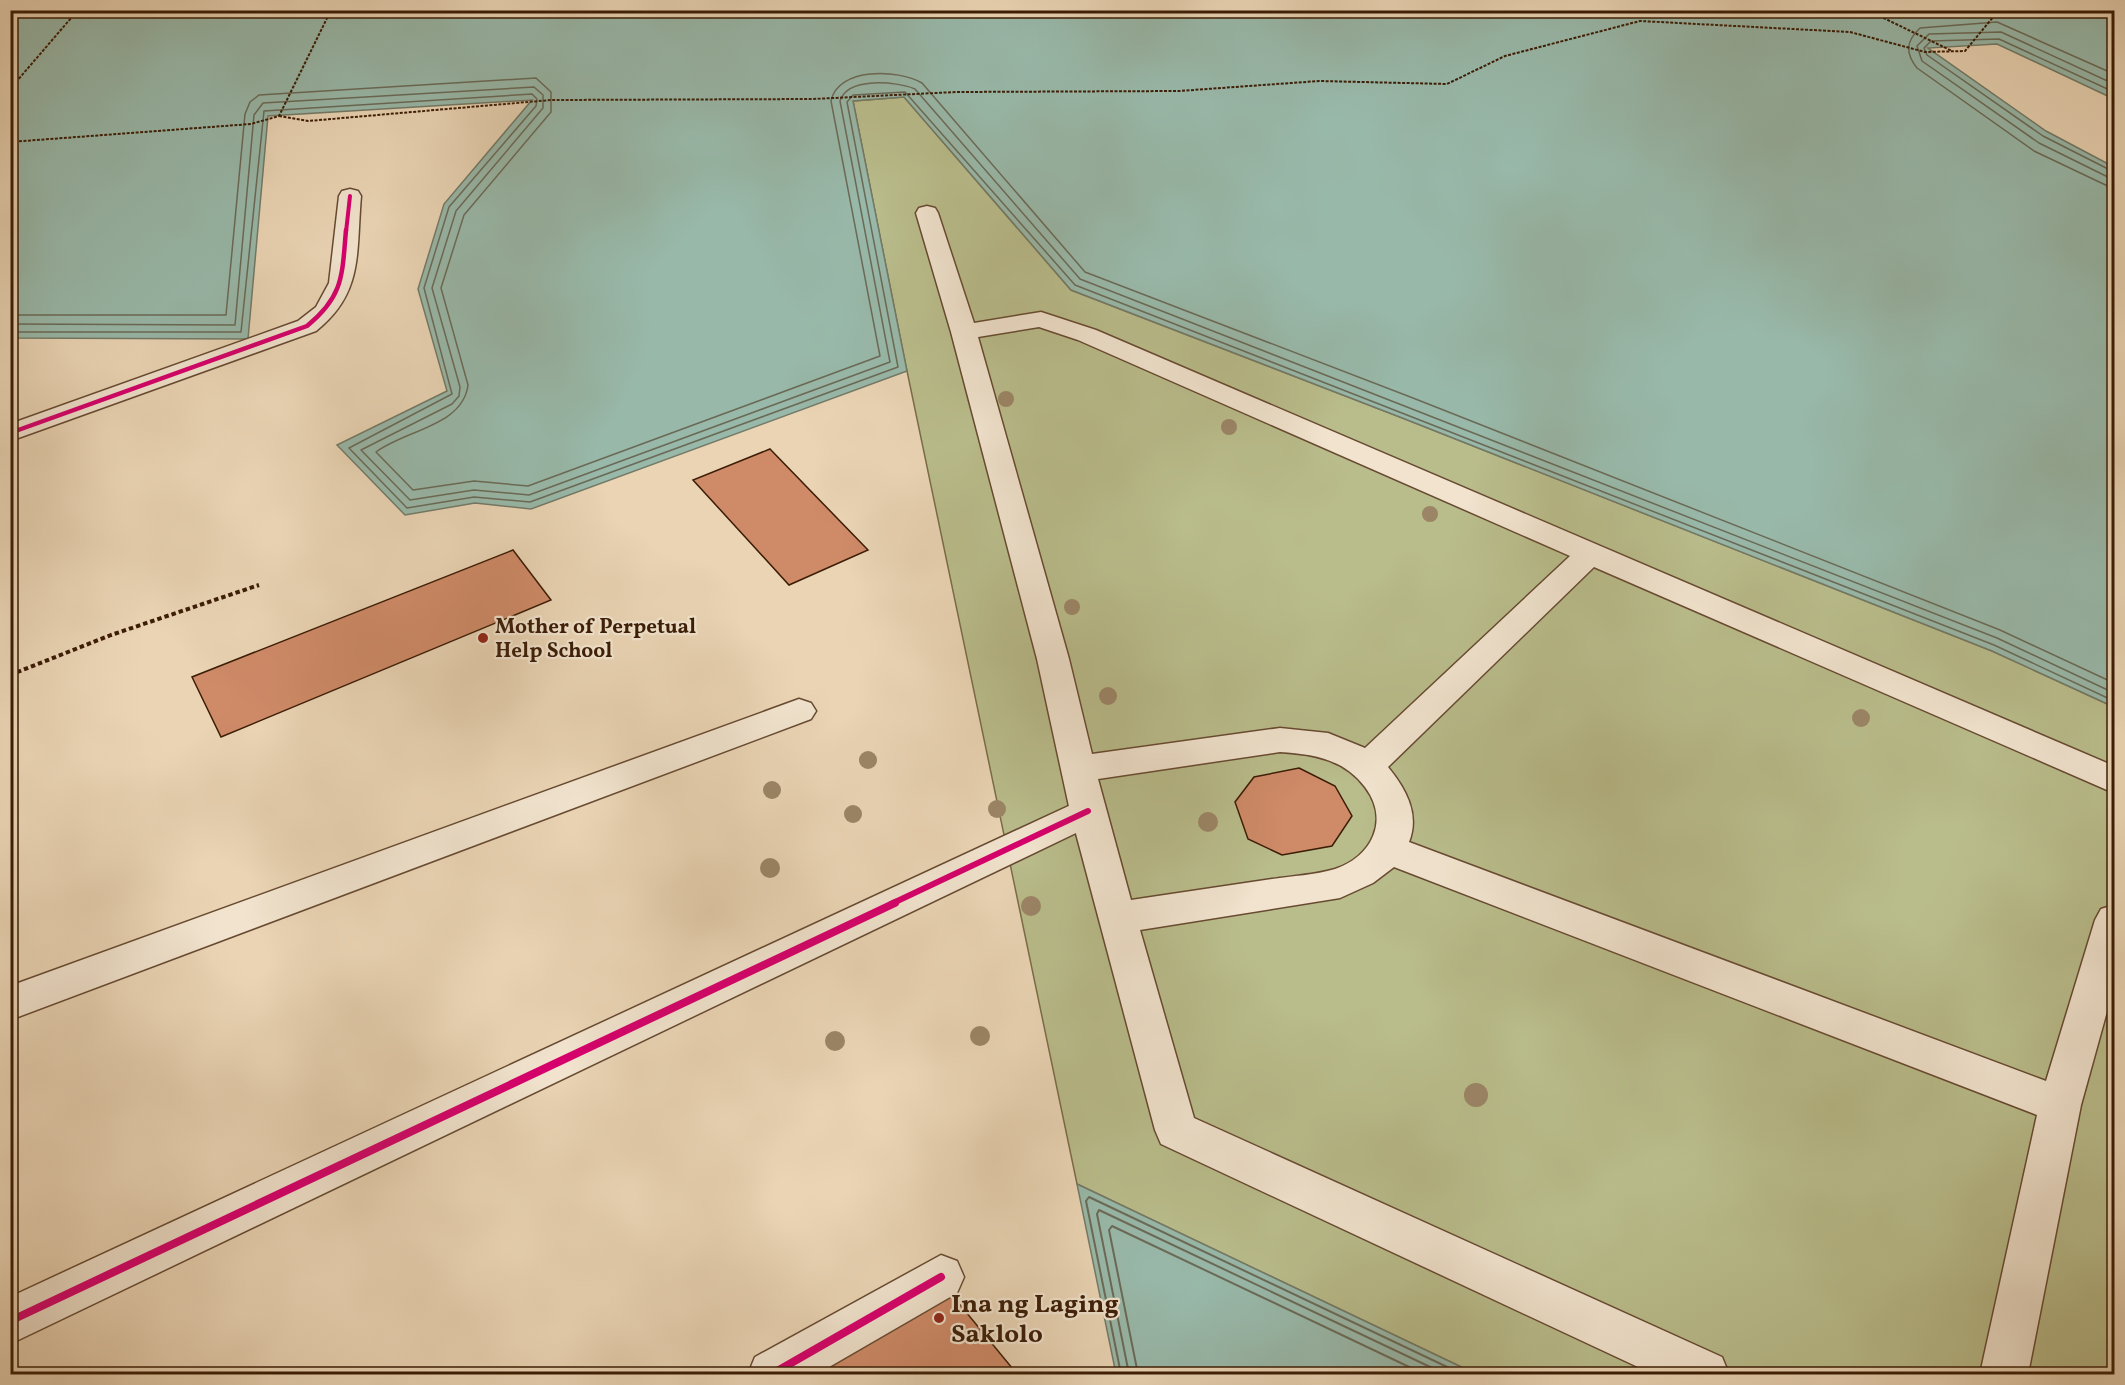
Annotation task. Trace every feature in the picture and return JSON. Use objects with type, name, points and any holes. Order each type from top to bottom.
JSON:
[{"type":"street","points":[[10,433],[307,326],[326,311],[341,283],[350,196]]},
{"type":"street","points":[[927,213],[964,332],[1053,659],[1088,812],[1176,1130],[1705,1374]]},
{"type":"street","points":[[964,332],[1041,319],[1078,332],[2115,780]]},
{"type":"street","points":[[1366,767],[1591,553]]},
{"type":"street","points":[[10,1003],[799,711]]},
{"type":"street","points":[[1078,770],[1280,740],[1309,741],[1336,748],[1366,767],[1381,780],[1393,804],[1395,830],[1387,849],[1365,872],[1340,883],[1117,918]]},
{"type":"street","points":[[10,1321],[1088,812]]},
{"type":"street","points":[[1387,849],[2060,1105]]},
{"type":"street","points":[[2004,1374],[2060,1105],[2115,920]]},
{"type":"street","points":[[772,1374],[941,1276]]},
{"type":"path","points":[[10,89],[78,10]]},
{"type":"path","points":[[279,116],[331,10]]},
{"type":"path","points":[[1867,10],[1953,51]]},
{"type":"path","points":[[10,142],[251,124],[279,116],[308,121],[551,100],[813,99],[968,92],[1179,91],[1318,81],[1447,84],[1505,56],[1640,21],[1850,32],[1925,52],[1965,51],[1999,10]]},
{"type":"path","points":[[10,675],[111,635],[259,585]]},
{"type":"green space","points":[[904,97],[1071,290],[1992,651],[2114,707],[2114,1374],[1476,1374],[1077,1184],[907,371],[853,101]]},
{"type":"water","points":[[11,10],[2114,11],[2114,99],[1997,44],[1928,48],[2046,131],[2114,167],[2114,707],[1992,651],[1071,290],[904,97],[853,101],[907,371],[531,509],[475,503],[405,515],[337,445],[447,391],[418,289],[444,204],[532,100],[268,116],[248,339],[11,338]]},
{"type":"water","points":[[1077,1184],[1476,1374],[1116,1374]]},
{"type":"building","points":[[770,449],[868,550],[789,585],[693,480]]},
{"type":"building","points":[[513,550],[551,600],[221,737],[192,677]]},
{"type":"building","points":[[1299,768],[1335,786],[1352,816],[1332,846],[1282,855],[1248,839],[1235,802],[1254,777]]},
{"type":"building","name":"Ina ng Laging Saklolo","points":[[952,1295],[1017,1374],[796,1374]]},
{"type":"cycle path","points":[[10,433],[307,326],[326,311],[341,283],[350,196]]},
{"type":"cycle path","points":[[10,1321],[1088,811]]},
{"type":"cycle path","points":[[772,1374],[941,1277]]},
{"type":"place","name":"Mother of Perpetual Help School","points":[[483,638]]},
{"type":"place","name":"Ina ng Laging Saklolo","points":[[939,1318]]}]
